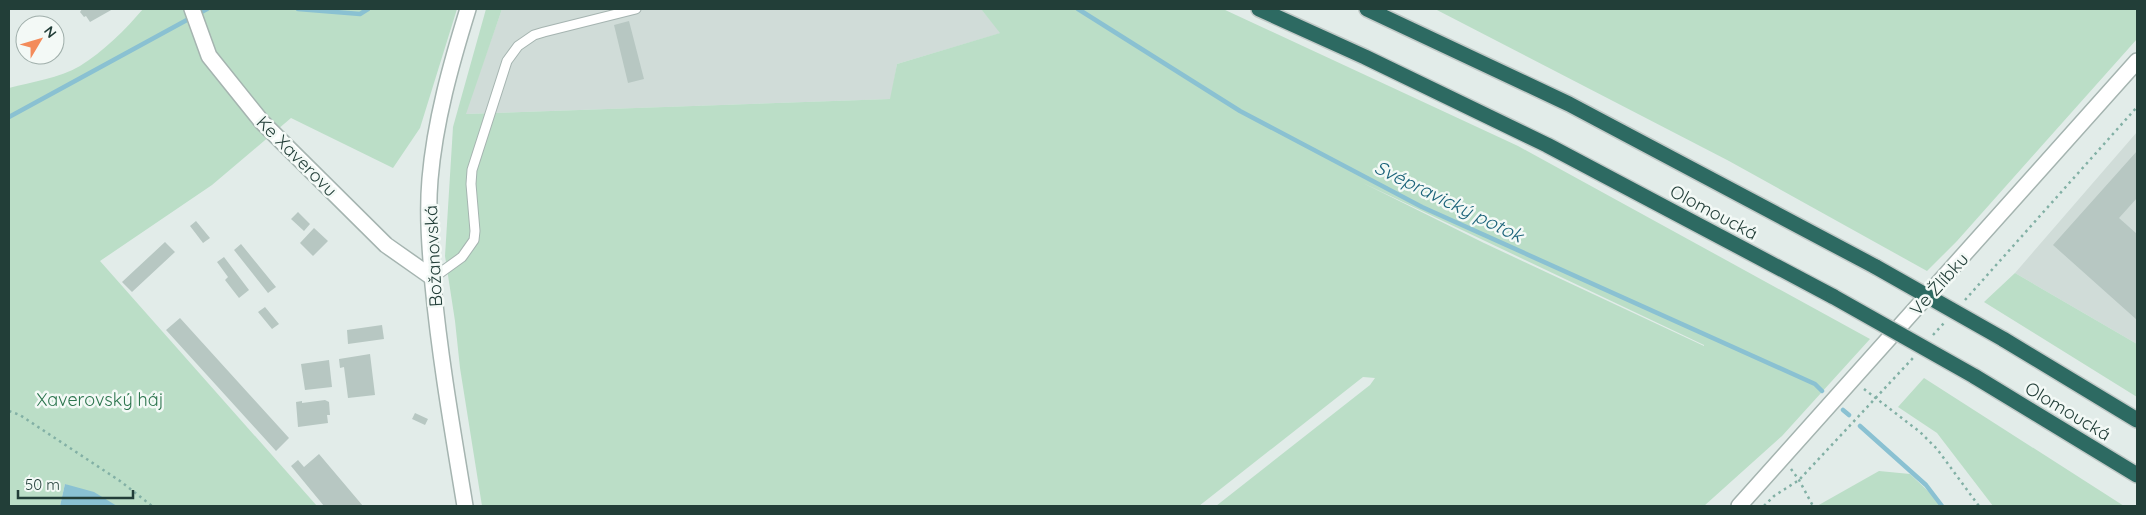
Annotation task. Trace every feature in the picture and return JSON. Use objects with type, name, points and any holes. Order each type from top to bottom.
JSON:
[{"type":"highway","name":"Olomoucká","points":[[1259,9],[1547,145],[1834,297],[1974,376],[2137,475]]},
{"type":"highway","name":"Olomoucká","points":[[1367,9],[1569,104],[1876,267],[2003,339],[2137,420]]},
{"type":"street","name":"Božanovská","points":[[465,506],[438,339],[428,221],[430,179],[435,139],[447,83],[468,9]]},
{"type":"street","name":"Ke Xaverovu","points":[[193,14],[209,56],[262,122],[386,246],[433,278]]},
{"type":"street","name":"Ve Žlíbku","points":[[1739,506],[2135,69]]},
{"type":"lane","points":[[433,278],[462,257],[474,240],[475,231],[471,191],[472,170],[512,52],[525,40],[544,32],[636,9]]},
{"type":"path","points":[[1961,304],[2137,107]]},
{"type":"path","points":[[1928,341],[1948,319]]},
{"type":"path","points":[[1764,506],[1774,496],[1799,480],[1915,355]]},
{"type":"path","points":[[1854,380],[1920,432],[1937,449],[1978,506]]},
{"type":"path","points":[[9,411],[20,415],[120,480],[152,506]]},
{"type":"path","points":[[1782,458],[1799,480],[1813,506]]},
{"type":"shaded area","points":[[502,9],[981,9],[1001,33],[897,64],[891,99],[465,114]]},
{"type":"shaded area","points":[[2137,132],[2137,344],[2015,273]]},
{"type":"green space","name":"Xaverovský háj","points":[[143,9],[457,9],[420,128],[393,168],[291,118],[212,185],[100,261],[317,506],[117,506],[65,484],[60,506],[9,506],[9,88],[54,77],[80,66],[114,40]]},
{"type":"green space","points":[[486,9],[502,9],[466,114],[890,99],[897,64],[1000,33],[981,9],[1223,9],[1518,146],[1870,339],[1782,436],[1704,506],[1216,506],[1370,385],[1375,378],[1363,377],[1199,506],[482,506],[460,368],[445,256],[453,127]],"holes":[[[1363,183],[1704,345],[1484,243]]]},
{"type":"green space","points":[[1435,9],[2137,9],[2137,39],[1957,241],[1927,271],[1729,161]]},
{"type":"green space","points":[[2015,273],[2137,344],[2137,397],[1984,302]]},
{"type":"green space","points":[[1924,378],[2124,506],[1993,506],[1937,433],[1898,407]]},
{"type":"green space","points":[[1879,471],[1910,474],[1944,506],[1817,506]]},
{"type":"water","points":[[65,484],[94,492],[117,506],[60,506]]},
{"type":"building","points":[[82,9],[113,9],[90,22],[80,12]]},
{"type":"building","points":[[629,21],[644,79],[628,83],[614,25]]},
{"type":"building","points":[[2137,151],[2137,198],[2119,218],[2137,234],[2137,320],[2053,245]]},
{"type":"building","points":[[298,212],[310,224],[304,231],[291,219]]},
{"type":"building","points":[[196,221],[210,238],[203,243],[190,226]]},
{"type":"building","points":[[314,228],[328,241],[313,256],[300,243]]},
{"type":"building","points":[[165,242],[175,252],[132,292],[122,282]]},
{"type":"building","points":[[241,244],[276,287],[268,293],[234,250]]},
{"type":"building","points":[[224,257],[249,290],[239,298],[225,280],[228,277],[217,262]]},
{"type":"building","points":[[265,307],[279,324],[272,329],[258,312]]},
{"type":"building","points":[[180,318],[289,438],[276,451],[166,330]]},
{"type":"building","points":[[382,325],[384,339],[348,344],[347,330]]},
{"type":"building","points":[[370,354],[375,395],[348,398],[344,367],[340,368],[339,359]]},
{"type":"building","points":[[329,360],[332,387],[305,390],[301,364]]},
{"type":"building","points":[[325,400],[329,402],[330,415],[327,415],[328,423],[298,427],[296,402]]},
{"type":"building","points":[[415,413],[428,419],[425,425],[412,419]]},
{"type":"building","points":[[319,454],[363,506],[324,506],[291,466],[298,460],[304,467]]},
{"type":"waterway","name":"Svépravický potok","points":[[9,117],[207,9]]},
{"type":"waterway","name":"Svépravický potok","points":[[298,9],[360,14],[368,9]]},
{"type":"waterway","name":"Svépravický potok","points":[[1078,9],[1240,111],[1422,207],[1815,384],[1822,391]]},
{"type":"waterway","name":"Svépravický potok","points":[[1843,410],[1849,415]]},
{"type":"waterway","name":"Svépravický potok","points":[[1860,426],[1926,485],[1942,506]]}]
